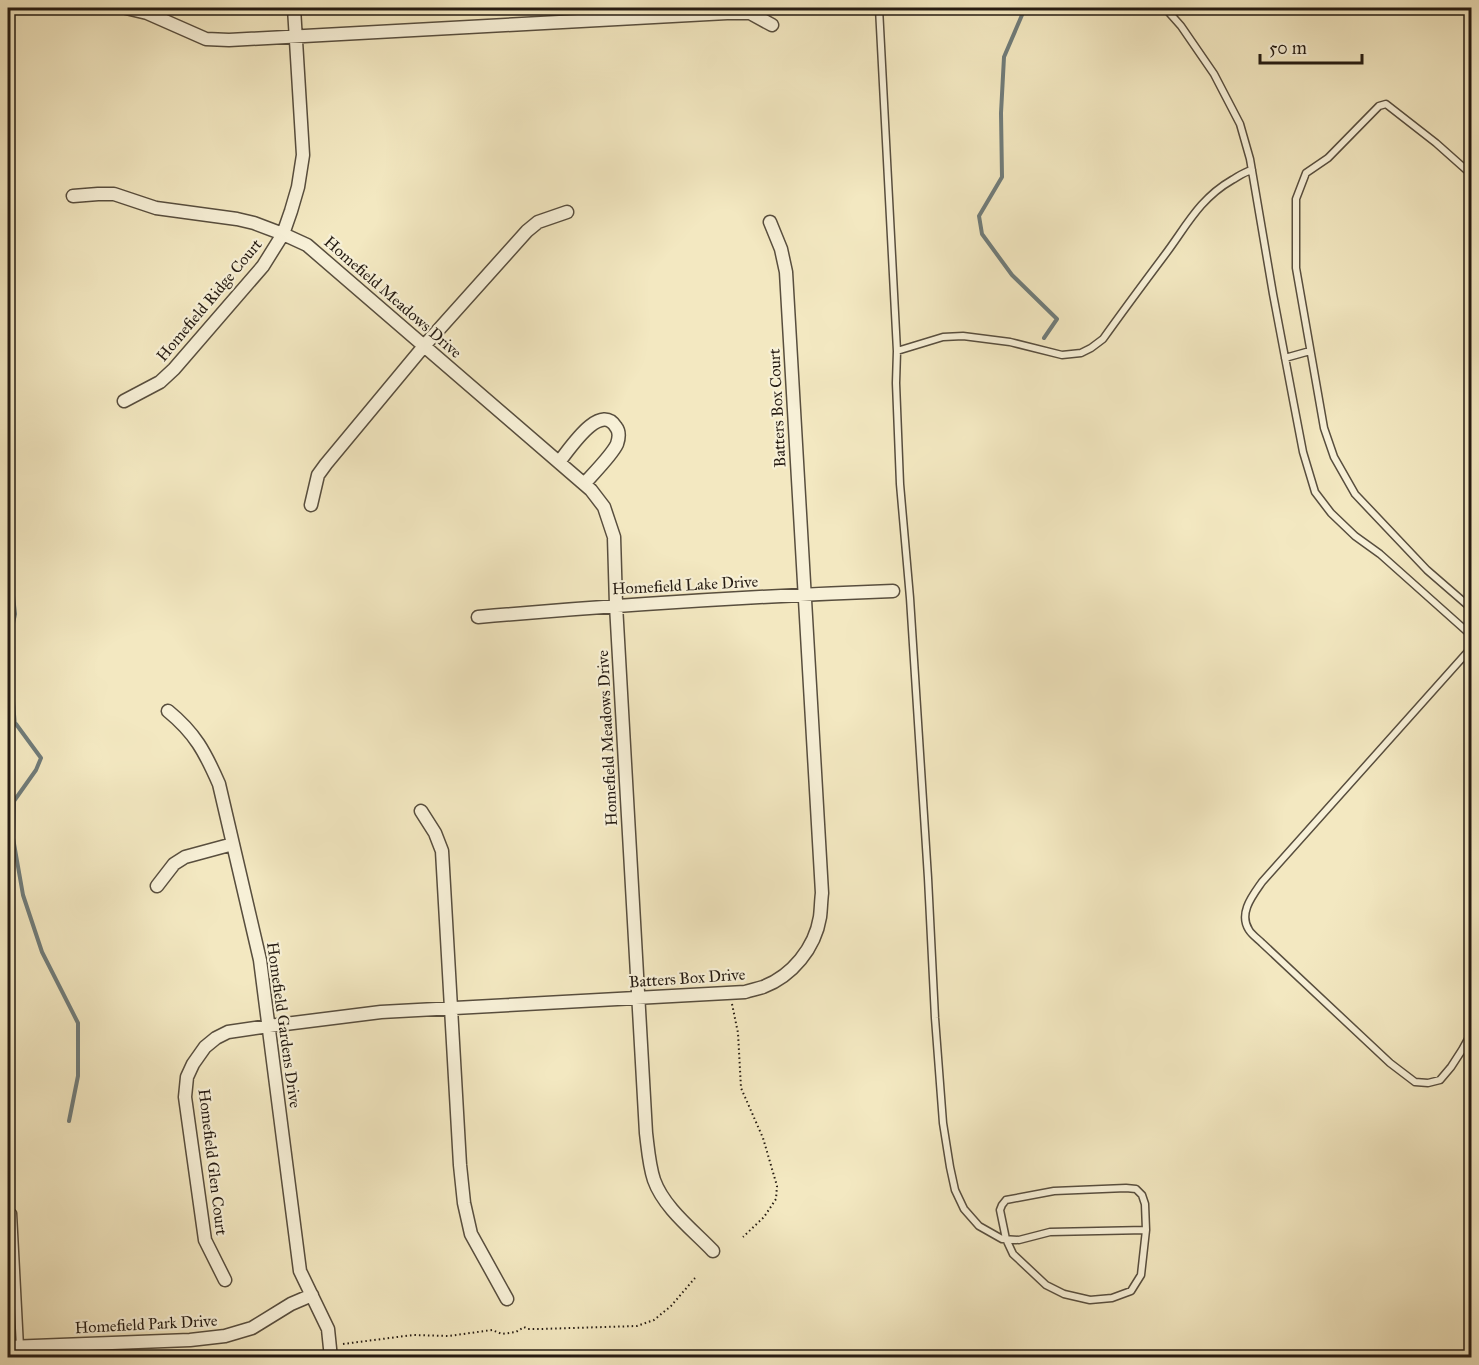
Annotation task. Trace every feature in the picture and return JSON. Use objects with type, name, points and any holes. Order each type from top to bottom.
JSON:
[{"type":"street","points":[[126,8],[147,13],[206,39],[229,40],[596,14],[750,14],[772,25]]},
{"type":"street","name":"Homefield Ridge Court","points":[[124,400],[160,382],[174,369],[263,266],[283,234],[298,187],[303,155],[294,8]]},
{"type":"street","name":"Homefield Meadows Drive","points":[[73,196],[114,194],[156,208],[237,219],[254,223],[307,245],[591,490],[604,507],[614,537],[646,1133],[650,1162],[655,1181],[666,1203],[713,1251]]},
{"type":"street","points":[[311,505],[318,475],[424,346],[527,231],[538,222],[567,212]]},
{"type":"street","name":"Batters Box Court","points":[[770,222],[781,249],[786,272],[804,594]]},
{"type":"street","points":[[559,462],[591,424],[602,419],[610,420],[616,426],[619,434],[616,446],[584,484]]},
{"type":"street","name":"Homefield Lake Drive","points":[[478,617],[616,605],[893,591]]},
{"type":"street","name":"Batters Box Drive","points":[[269,1026],[381,1012],[745,992],[763,987],[784,975],[801,959],[814,938],[820,917],[822,893],[804,594]]},
{"type":"street","name":"Homefield Gardens Drive","points":[[168,711],[196,739],[210,761],[219,784],[260,960],[300,1271],[328,1329],[331,1358]]},
{"type":"street","points":[[421,811],[435,832],[442,851],[464,1203],[471,1234],[507,1299]]},
{"type":"street","points":[[157,886],[174,864],[185,857],[233,844]]},
{"type":"street","name":"Homefield Glen Court","points":[[225,1280],[205,1240],[202,1227],[185,1097],[187,1077],[205,1047],[216,1038],[228,1032],[269,1026]]},
{"type":"street","name":"Homefield Park Drive","points":[[14,1347],[190,1340],[225,1336],[252,1328],[312,1294]]},
{"type":"lane","points":[[879,8],[897,351],[900,484],[910,598],[935,1018],[944,1132],[955,1190],[964,1209],[979,1226],[1002,1239],[1019,1240],[1050,1232],[1146,1230]]},
{"type":"lane","points":[[1165,8],[1181,26],[1214,74],[1240,124],[1250,159],[1303,452],[1315,492],[1331,513],[1347,528],[1380,554],[1472,636]]},
{"type":"lane","points":[[1472,175],[1386,104],[1379,106],[1328,158],[1306,173],[1296,199],[1296,268],[1324,428],[1334,457],[1355,494],[1427,570],[1472,609]]},
{"type":"lane","points":[[897,351],[943,337],[963,336],[1010,342],[1062,355],[1091,348],[1102,339],[1189,219],[1207,198],[1245,171],[1252,170]]},
{"type":"lane","points":[[1285,358],[1310,351]]},
{"type":"lane","points":[[1472,647],[1262,882],[1249,900],[1245,914],[1247,928],[1262,943],[1390,1063],[1415,1082],[1428,1083],[1440,1080],[1451,1067],[1472,1032]]},
{"type":"lane","points":[[1126,1188],[1136,1190],[1142,1195],[1145,1204],[1146,1230],[1141,1275],[1131,1291],[1112,1298],[1089,1300],[1064,1294],[1046,1285],[1012,1254],[1006,1239],[1000,1210],[1006,1200],[1053,1191],[1126,1188]]},
{"type":"lane","points":[[13,1213],[14,1347]]},
{"type":"lane","points":[[927,1358],[950,1356],[953,1358]]},
{"type":"path","points":[[730,993],[738,1033],[741,1088],[763,1138],[777,1186],[776,1199],[764,1217],[743,1237]]},
{"type":"path","points":[[342,1344],[413,1335],[449,1336],[492,1330],[502,1334],[516,1332],[524,1327],[540,1329],[637,1326],[654,1320],[671,1306],[695,1278]]},
{"type":"water","points":[[8,683],[14,698],[16,724],[11,728],[8,726]]},
{"type":"waterway","points":[[1025,8],[1004,57],[1001,113],[1002,177],[979,216],[982,234],[1012,275],[1057,319],[1044,338]]},
{"type":"waterway","points":[[8,575],[15,614],[8,647]]},
{"type":"waterway","points":[[16,724],[41,758],[36,770],[14,801],[13,838],[23,895],[42,952],[78,1023],[78,1076],[69,1121]]}]
